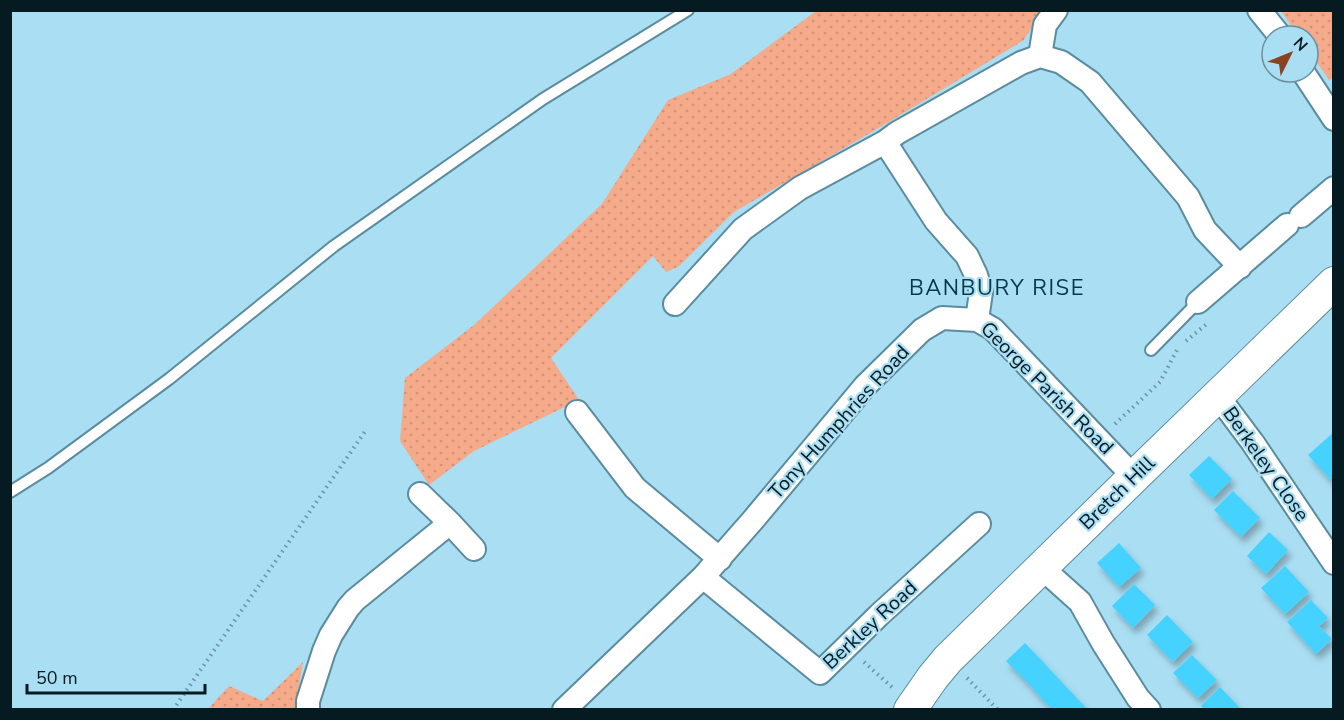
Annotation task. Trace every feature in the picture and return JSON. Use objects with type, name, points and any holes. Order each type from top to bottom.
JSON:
[{"type":"street","points":[[1040,56],[1045,25],[1056,10]]},
{"type":"street","points":[[1259,10],[1270,24]]},
{"type":"street","points":[[675,304],[743,229],[800,188],[885,142],[1021,63],[1040,56],[1061,62],[1090,82],[1188,197],[1205,230],[1240,267]]},
{"type":"street","points":[[1311,84],[1334,119]]},
{"type":"street","name":"George Parish Road","points":[[885,142],[936,221],[967,256],[981,292],[977,320],[993,329],[1134,477]]},
{"type":"street","points":[[1198,302],[1334,188]]},
{"type":"street","name":"Bretch Hill","points":[[911,707],[948,659],[1334,283]]},
{"type":"street","name":"Tony Humphries Road","points":[[564,710],[704,577],[865,386],[922,330],[942,318],[977,320]]},
{"type":"street","name":"Berkeley Close","points":[[1218,395],[1253,442],[1334,563]]},
{"type":"street","points":[[577,412],[635,488],[720,559]]},
{"type":"street","points":[[420,494],[474,549]]},
{"type":"street","points":[[308,710],[308,700],[324,651],[348,608],[450,523]]},
{"type":"street","name":"Berkley Road","points":[[704,577],[820,673],[879,615],[979,524]]},
{"type":"street","points":[[1041,567],[1080,602],[1137,706]]},
{"type":"lane","points":[[10,492],[48,468],[169,379],[334,246],[543,99],[688,10]]},
{"type":"lane","points":[[1151,350],[1198,302]]},
{"type":"path","points":[[1099,439],[1160,382],[1178,348],[1210,321],[1198,302]]},
{"type":"path","points":[[173,710],[366,430]]},
{"type":"path","points":[[847,646],[911,707]]},
{"type":"path","points":[[948,659],[998,710]]},
{"type":"shaded area","points":[[816,11],[1042,11],[1024,40],[734,212],[678,267],[666,272],[653,256],[551,358],[579,400],[474,451],[429,485],[400,441],[405,378],[474,325],[602,204],[668,100],[731,74]]},
{"type":"shaded area","points":[[1281,11],[1333,11],[1333,78],[1329,80],[1320,67],[1320,24],[1290,24]]},
{"type":"shaded area","points":[[303,662],[295,709],[208,709],[229,686],[263,701]]},
{"type":"building","points":[[1334,432],[1334,476],[1330,479],[1308,455]]},
{"type":"building","points":[[1209,456],[1232,479],[1212,499],[1189,475]]},
{"type":"building","points":[[1233,491],[1260,518],[1241,537],[1214,510]]},
{"type":"building","points":[[1269,532],[1288,550],[1266,574],[1247,556]]},
{"type":"building","points":[[1119,543],[1141,568],[1119,587],[1097,563]]},
{"type":"building","points":[[1285,566],[1309,592],[1285,614],[1261,588]]},
{"type":"building","points":[[1134,584],[1155,605],[1133,628],[1112,606]]},
{"type":"building","points":[[1311,600],[1328,618],[1319,626],[1332,639],[1316,654],[1287,622]]},
{"type":"building","points":[[1167,615],[1193,642],[1173,662],[1147,635]]},
{"type":"building","points":[[1025,643],[1088,710],[1052,710],[1006,661]]},
{"type":"building","points":[[1192,655],[1217,680],[1198,698],[1173,673]]},
{"type":"building","points":[[1220,687],[1242,710],[1205,710],[1201,706]]},
{"type":"district","name":"BANBURY RISE","points":[[997,288]]}]
